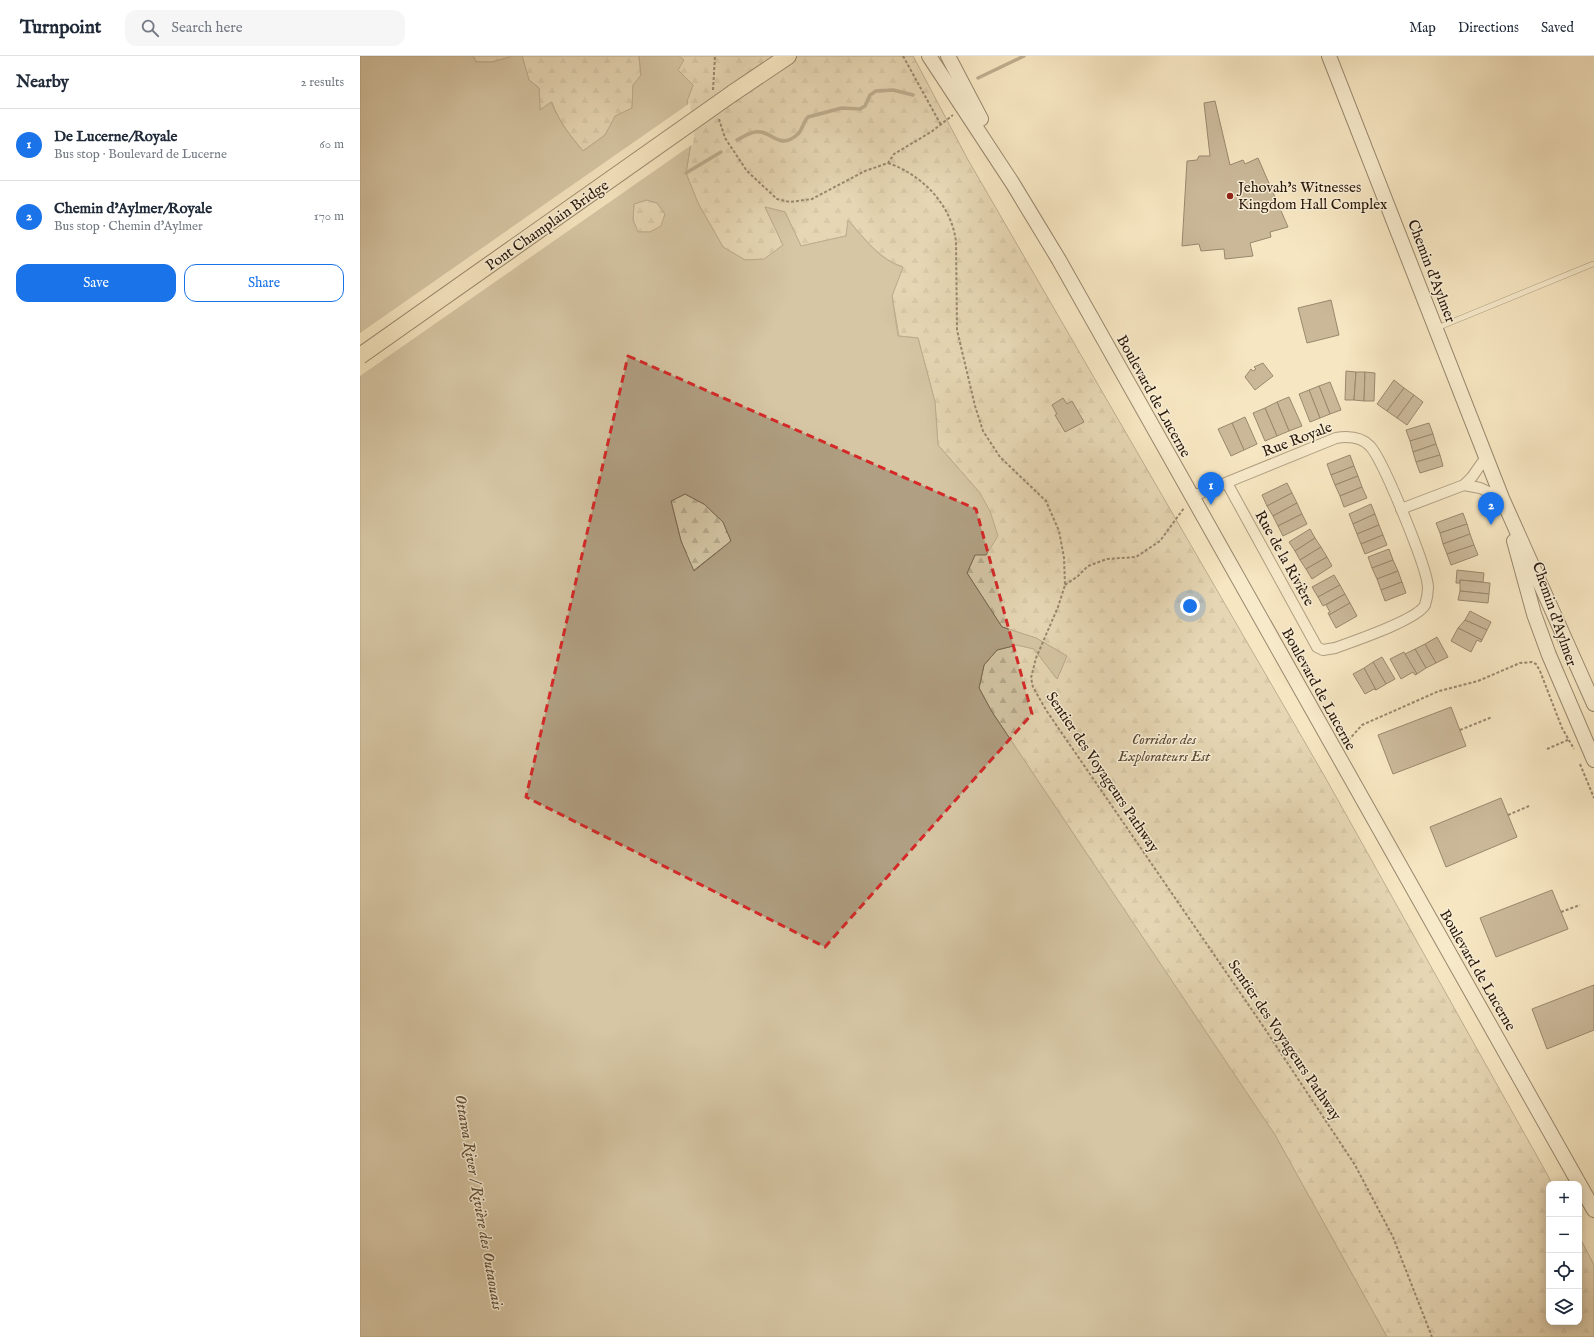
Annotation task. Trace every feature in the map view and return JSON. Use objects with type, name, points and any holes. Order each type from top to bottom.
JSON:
[{"type":"main road","name":"Pont Champlain Bridge","points":[[360,356],[733,93],[788,56]]},
{"type":"street","name":"Boulevard de Lucerne","points":[[929,56],[1013,184],[1062,267],[1594,1210]]},
{"type":"street","name":"Boulevard de Lucerne","points":[[948,56],[1013,184]]},
{"type":"street","name":"Chemin d'Aylmer","points":[[1329,56],[1502,498],[1594,704]]},
{"type":"street","name":"Rue Royale","points":[[1191,497],[1336,438],[1354,438],[1363,440],[1376,454],[1401,509],[1426,577],[1428,595],[1425,605],[1414,616],[1336,648],[1323,650],[1317,647]]},
{"type":"street","points":[[1401,509],[1464,485],[1486,457]]},
{"type":"street","name":"Rue de la Rivière","points":[[1227,483],[1317,647]]},
{"type":"street","points":[[1464,485],[1480,488],[1502,498]]},
{"type":"street","name":"Chemin d'Aylmer","points":[[1502,498],[1534,614],[1549,655],[1594,760]]},
{"type":"lane","points":[[1436,329],[1593,264]]},
{"type":"path","points":[[713,91],[716,56]]},
{"type":"path","points":[[903,56],[942,125]]},
{"type":"path","points":[[719,118],[725,138],[736,156],[748,171],[777,199],[790,202],[812,199],[865,171],[888,162],[894,154],[942,125],[963,106]]},
{"type":"path","name":"Sentier des Voyageurs Pathway","points":[[888,162],[907,172],[925,185],[942,201],[950,216],[955,230],[956,242],[957,330],[975,406],[983,431],[1000,457],[1046,501],[1059,531],[1064,558],[1065,585],[1058,607],[1048,627],[1036,658],[1031,678],[1033,687],[1046,710],[1263,1026],[1355,1165],[1393,1237],[1432,1337]]},
{"type":"path","points":[[1065,585],[1078,576],[1088,566],[1107,559],[1136,557],[1160,541],[1191,497]]},
{"type":"path","points":[[1334,751],[1346,743],[1362,725],[1390,711],[1439,691],[1478,681],[1520,663],[1532,662],[1536,664],[1540,671],[1562,728],[1570,740],[1575,752]]},
{"type":"path","points":[[1460,730],[1492,718]]},
{"type":"path","points":[[1547,749],[1570,740]]},
{"type":"path","points":[[1578,759],[1594,798]]},
{"type":"path","points":[[1508,814],[1529,806]]},
{"type":"path","points":[[1561,912],[1580,905]]},
{"type":"highlighted area","points":[[628,356],[976,509],[1032,714],[825,947],[526,797]]},
{"type":"green space","points":[[473,56],[513,56],[492,62],[476,62]]},
{"type":"green space","points":[[522,56],[639,56],[641,76],[633,85],[632,108],[616,116],[605,135],[583,151],[561,122],[552,102],[540,110],[539,88],[529,80]]},
{"type":"green space","name":"Corridor des Explorateurs Est","points":[[679,56],[913,56],[967,158],[1325,777],[1550,1181],[1546,1181],[1546,1325],[1582,1325],[1582,1242],[1594,1265],[1594,1337],[1387,1337],[1275,1135],[992,712],[979,688],[984,665],[997,650],[1017,645],[1034,649],[1057,679],[1067,656],[1036,638],[1002,627],[967,573],[975,555],[980,493],[938,445],[935,402],[918,338],[899,336],[892,296],[903,267],[880,254],[849,221],[846,236],[801,246],[785,212],[765,207],[783,245],[764,260],[745,260],[723,247],[698,203],[686,173],[692,136],[687,101],[693,85],[678,70],[683,60]]},
{"type":"green space","points":[[647,200],[657,203],[665,214],[661,227],[650,232],[638,232],[633,220],[634,204]]},
{"type":"green space","points":[[685,494],[704,504],[723,522],[731,541],[693,571],[681,541],[671,501]]},
{"type":"water","name":"Ottawa River / Rivière des Outaouais","points":[[360,56],[473,56],[476,62],[492,62],[513,56],[522,56],[529,80],[539,88],[540,110],[551,102],[565,128],[583,151],[605,135],[615,116],[632,108],[633,85],[641,75],[639,56],[679,56],[684,60],[678,70],[693,85],[687,101],[692,136],[686,173],[698,203],[723,247],[745,260],[764,259],[783,245],[765,207],[785,212],[801,246],[846,236],[848,220],[880,254],[894,264],[903,267],[892,296],[898,336],[918,338],[935,402],[938,445],[980,493],[990,511],[998,536],[986,555],[975,555],[967,573],[1002,627],[1036,638],[1067,656],[1057,679],[1034,649],[1017,645],[997,650],[984,665],[979,688],[992,712],[1275,1135],[1387,1337],[360,1337]],"holes":[[[647,200],[657,203],[665,214],[661,226],[650,232],[638,232],[633,220],[634,204]],[[685,494],[704,504],[723,522],[731,541],[694,571],[681,541],[671,501]]]},
{"type":"pier","points":[[690,103],[694,136],[693,144],[360,376],[360,333]]},
{"type":"building","name":"Jehovah's Witnesses Kingdom Hall Complex","points":[[1215,101],[1230,165],[1243,160],[1245,164],[1258,158],[1288,227],[1270,232],[1271,237],[1250,243],[1253,256],[1225,259],[1224,249],[1201,251],[1199,244],[1182,246],[1187,161],[1197,160],[1199,156],[1210,156],[1204,103]]},
{"type":"building","points":[[1331,300],[1339,335],[1307,343],[1298,308]]},
{"type":"building","points":[[1263,363],[1273,376],[1255,390],[1245,377],[1251,369],[1253,371],[1256,369],[1254,367]]},
{"type":"building","points":[[1346,371],[1356,372],[1354,400],[1345,400]]},
{"type":"building","points":[[1356,372],[1365,372],[1364,401],[1354,400]]},
{"type":"building","points":[[1365,372],[1375,373],[1374,401],[1364,401]]},
{"type":"building","points":[[1394,380],[1404,388],[1387,411],[1377,404]]},
{"type":"building","points":[[1330,382],[1341,410],[1330,414],[1319,386]]},
{"type":"building","points":[[1319,386],[1330,414],[1320,418],[1309,390]]},
{"type":"building","points":[[1404,388],[1414,395],[1397,418],[1387,411]]},
{"type":"building","points":[[1309,390],[1320,418],[1310,422],[1299,394]]},
{"type":"building","points":[[1414,395],[1423,402],[1407,425],[1397,418]]},
{"type":"building","points":[[1289,397],[1302,426],[1289,431],[1277,402]]},
{"type":"building","points":[[1063,398],[1067,404],[1072,401],[1084,422],[1065,432],[1055,415],[1057,414],[1052,405]]},
{"type":"building","points":[[1277,402],[1289,431],[1277,436],[1265,408]]},
{"type":"building","points":[[1265,408],[1277,436],[1265,441],[1253,413]]},
{"type":"building","points":[[1245,417],[1257,444],[1244,450],[1232,423]]},
{"type":"building","points":[[1232,423],[1244,450],[1231,456],[1218,429]]},
{"type":"building","points":[[1429,423],[1433,434],[1410,441],[1406,430]]},
{"type":"building","points":[[1433,434],[1436,444],[1413,452],[1410,441]]},
{"type":"building","points":[[1436,444],[1440,455],[1416,462],[1413,452]]},
{"type":"building","points":[[1350,455],[1354,466],[1331,475],[1327,464]]},
{"type":"building","points":[[1440,455],[1443,466],[1420,473],[1416,462]]},
{"type":"building","points":[[1354,466],[1358,476],[1335,485],[1331,475]]},
{"type":"building","points":[[1358,476],[1362,487],[1340,496],[1335,485]]},
{"type":"building","points":[[1287,483],[1292,493],[1267,506],[1262,495]]},
{"type":"building","points":[[1362,487],[1367,498],[1344,507],[1340,496]]},
{"type":"building","points":[[1292,493],[1297,503],[1273,516],[1267,506]]},
{"type":"building","points":[[1297,503],[1302,514],[1278,526],[1273,516]]},
{"type":"building","points":[[1371,504],[1375,514],[1353,524],[1349,514]]},
{"type":"building","points":[[1463,513],[1467,524],[1440,533],[1436,523]]},
{"type":"building","points":[[1302,514],[1307,524],[1283,536],[1278,526]]},
{"type":"building","points":[[1375,514],[1379,525],[1357,534],[1353,524]]},
{"type":"building","points":[[1467,524],[1470,534],[1443,544],[1440,533]]},
{"type":"building","points":[[1379,525],[1383,535],[1361,544],[1357,534]]},
{"type":"building","points":[[1310,529],[1315,538],[1295,551],[1289,542]]},
{"type":"building","points":[[1470,534],[1474,545],[1447,554],[1443,544]]},
{"type":"building","points":[[1383,535],[1387,545],[1365,554],[1361,544]]},
{"type":"building","points":[[1315,538],[1321,547],[1300,560],[1295,551]]},
{"type":"building","points":[[1474,545],[1478,555],[1451,565],[1447,554]]},
{"type":"building","points":[[1321,547],[1327,557],[1306,569],[1300,560]]},
{"type":"building","points":[[1389,549],[1393,560],[1372,568],[1368,557]]},
{"type":"building","points":[[1327,557],[1332,566],[1312,579],[1306,569]]},
{"type":"building","points":[[1393,560],[1398,571],[1377,579],[1372,568]]},
{"type":"building","points":[[1457,570],[1484,573],[1483,582],[1460,580],[1460,583],[1456,583]]},
{"type":"building","points":[[1398,571],[1402,582],[1381,590],[1377,579]]},
{"type":"building","points":[[1334,575],[1340,585],[1318,597],[1312,587]]},
{"type":"building","points":[[1460,580],[1490,583],[1489,594],[1460,591]]},
{"type":"building","points":[[1402,582],[1406,593],[1385,601],[1381,590]]},
{"type":"building","points":[[1340,585],[1345,594],[1323,606],[1318,597]]},
{"type":"building","points":[[1460,591],[1489,594],[1488,603],[1458,600]]},
{"type":"building","points":[[1345,594],[1350,603],[1329,615],[1328,613],[1330,612],[1326,605]]},
{"type":"building","points":[[1350,603],[1357,616],[1336,628],[1329,615]]},
{"type":"building","points":[[1470,611],[1491,622],[1487,630],[1465,620]]},
{"type":"building","points":[[1465,620],[1487,630],[1482,640],[1458,628]]},
{"type":"building","points":[[1458,628],[1482,640],[1481,642],[1477,640],[1471,652],[1451,641]]},
{"type":"building","points":[[1437,637],[1448,657],[1436,663],[1425,644]]},
{"type":"building","points":[[1425,644],[1436,663],[1426,668],[1415,649]]},
{"type":"building","points":[[1415,649],[1426,668],[1417,674],[1405,654]]},
{"type":"building","points":[[1404,652],[1417,674],[1415,675],[1413,672],[1401,679],[1390,659]]},
{"type":"building","points":[[1382,657],[1395,679],[1386,684],[1373,662]]},
{"type":"building","points":[[1373,662],[1386,684],[1376,690],[1364,668]]},
{"type":"building","points":[[1364,668],[1376,690],[1374,689],[1365,694],[1353,674]]},
{"type":"building","points":[[1451,707],[1466,746],[1393,774],[1378,735]]},
{"type":"building","points":[[1501,798],[1517,837],[1446,867],[1430,827]]},
{"type":"building","points":[[1552,890],[1568,929],[1496,957],[1480,918]]},
{"type":"building","points":[[1594,985],[1594,1030],[1547,1049],[1532,1009]]},
{"type":"waterway","points":[[978,78],[1024,56]]},
{"type":"waterway","points":[[737,140],[755,132],[761,132],[775,139],[785,141],[791,139],[800,132],[808,117],[842,108],[860,109],[865,106],[870,95],[876,91],[893,90],[913,95]]},
{"type":"waterway","points":[[686,173],[721,152]]},
{"type":"place","name":"Jehovah's Witnesses Kingdom Hall Complex","points":[[1230,196]]},
{"type":"place","name":"De Lucerne/Royale","points":[[1211,505]]},
{"type":"place","name":"Chemin d'Aylmer/Royale","points":[[1491,525]]}]
